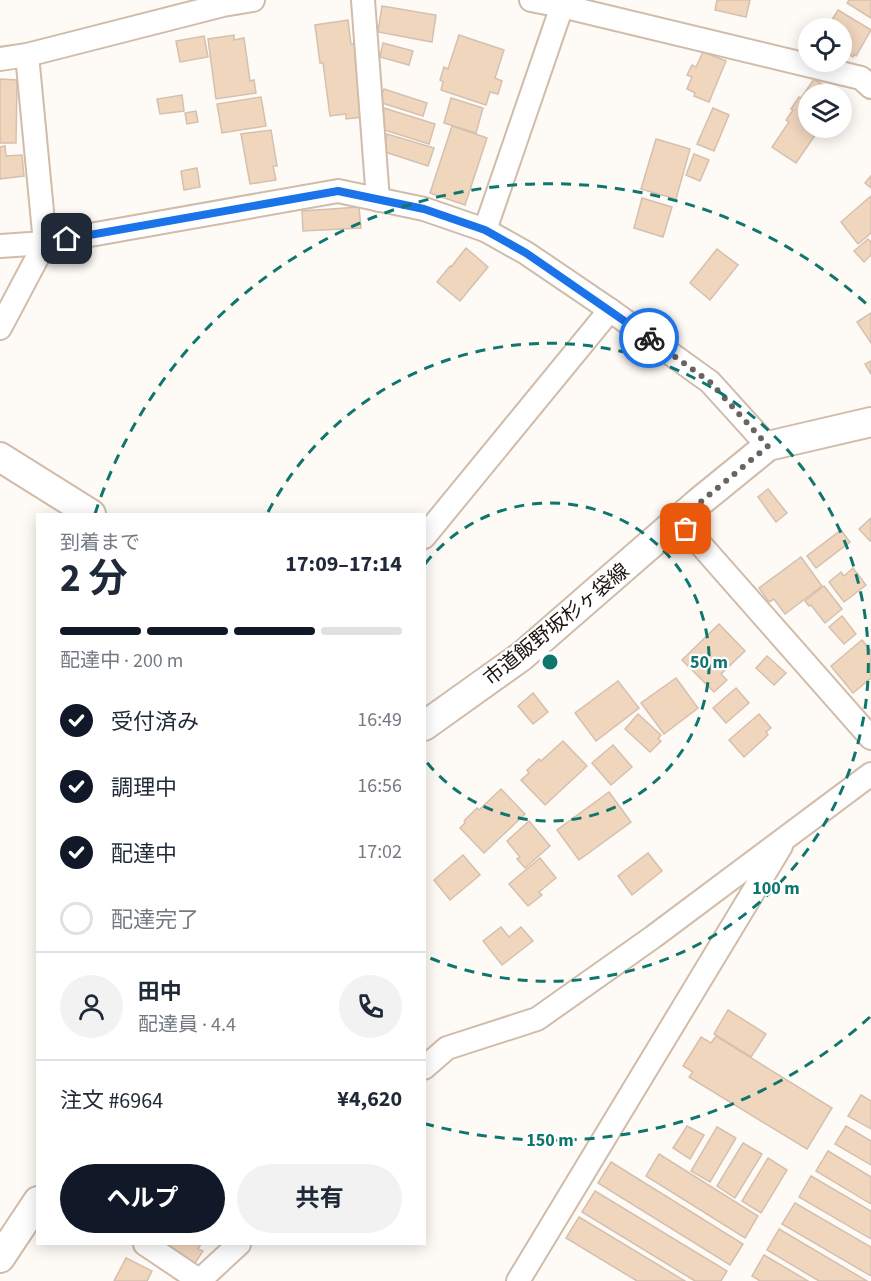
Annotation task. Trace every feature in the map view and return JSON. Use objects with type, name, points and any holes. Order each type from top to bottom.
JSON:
[{"type":"street","points":[[0,59],[27,55],[224,2],[253,0]]},
{"type":"street","points":[[363,0],[378,200]]},
{"type":"street","points":[[531,0],[861,78],[871,87]]},
{"type":"street","points":[[485,230],[562,6]]},
{"type":"street","points":[[0,328],[45,243],[27,55]]},
{"type":"street","points":[[0,246],[45,243],[338,191],[424,209],[485,230],[526,253],[610,310],[710,382],[768,446]]},
{"type":"street","points":[[426,535],[610,310]]},
{"type":"street","name":"市道飯野坂杉ヶ袋線","points":[[426,725],[522,656],[768,446],[871,422]]},
{"type":"street","points":[[0,457],[89,513]]},
{"type":"street","points":[[679,520],[871,738]]},
{"type":"street","points":[[426,1066],[447,1048],[537,1019],[653,937],[871,774]]},
{"type":"street","points":[[518,1281],[787,836]]},
{"type":"street","points":[[0,1258],[36,1204]]},
{"type":"street","points":[[146,1245],[200,1281],[238,1245]]},
{"type":"building","points":[[717,0],[750,0],[746,17],[715,10]]},
{"type":"building","points":[[849,0],[871,0],[871,18],[847,3]]},
{"type":"building","points":[[382,6],[436,15],[432,42],[378,32]]},
{"type":"building","points":[[838,10],[851,18],[833,18]]},
{"type":"building","points":[[852,18],[871,30],[856,56],[854,54],[853,57]]},
{"type":"building","points":[[348,20],[351,44],[358,43],[359,57],[355,57],[363,117],[346,119],[346,114],[330,116],[315,25]]},
{"type":"building","points":[[234,35],[234,40],[244,38],[250,81],[254,80],[256,93],[216,99],[208,39]]},
{"type":"building","points":[[459,35],[504,50],[495,78],[502,81],[498,94],[490,92],[486,105],[441,90],[443,82],[440,80],[444,67],[448,69]]},
{"type":"building","points":[[204,36],[208,57],[180,62],[176,41]]},
{"type":"building","points":[[383,43],[413,51],[409,65],[380,57]]},
{"type":"building","points":[[703,52],[726,61],[709,102],[694,96],[695,93],[687,89],[692,77],[687,75],[692,65],[696,67]]},
{"type":"building","points":[[0,79],[17,80],[16,143],[0,143]]},
{"type":"building","points":[[814,79],[822,84],[811,84]]},
{"type":"building","points":[[384,89],[427,103],[423,116],[379,102]]},
{"type":"building","points":[[182,95],[184,111],[160,114],[157,99]]},
{"type":"building","points":[[261,97],[266,126],[222,133],[217,104]]},
{"type":"building","points":[[451,98],[483,108],[476,133],[444,123]]},
{"type":"building","points":[[798,98],[798,138],[813,138],[796,163],[772,147],[789,122],[786,120],[793,110],[791,109]]},
{"type":"building","points":[[384,108],[435,124],[429,144],[378,128]]},
{"type":"building","points":[[713,108],[729,115],[714,151],[697,144]]},
{"type":"building","points":[[196,111],[198,122],[187,124],[185,113]]},
{"type":"building","points":[[452,126],[487,138],[465,205],[430,193]]},
{"type":"building","points":[[271,130],[277,166],[273,166],[276,180],[250,184],[241,134]]},
{"type":"building","points":[[387,134],[434,148],[428,166],[382,151]]},
{"type":"building","points":[[656,139],[690,149],[676,199],[641,189]]},
{"type":"building","points":[[5,146],[6,156],[22,155],[24,176],[0,179],[0,147]]},
{"type":"building","points":[[694,154],[709,160],[700,181],[686,175]]},
{"type":"building","points":[[197,168],[200,187],[184,190],[181,171]]},
{"type":"building","points":[[871,176],[871,188],[865,183]]},
{"type":"building","points":[[871,196],[871,233],[858,244],[841,222]]},
{"type":"building","points":[[642,198],[672,207],[663,237],[634,228]]},
{"type":"building","points":[[359,207],[361,228],[303,231],[302,211]]},
{"type":"building","points":[[868,239],[871,242],[871,255],[864,262],[854,251]]},
{"type":"building","points":[[466,248],[488,267],[460,301],[437,282]]},
{"type":"building","points":[[717,249],[738,265],[710,300],[690,283]]},
{"type":"building","points":[[871,313],[871,343],[857,322]]},
{"type":"building","points":[[871,361],[871,374],[865,364]]},
{"type":"building","points":[[768,489],[787,513],[776,522],[758,497]]},
{"type":"building","points":[[871,518],[871,540],[870,541],[859,529]]},
{"type":"building","points":[[841,530],[850,542],[816,568],[807,556]]},
{"type":"building","points":[[801,557],[822,586],[785,614],[774,599],[769,602],[759,588]]},
{"type":"building","points":[[853,568],[866,585],[844,602],[829,582],[841,572],[844,576]]},
{"type":"building","points":[[824,586],[842,609],[825,623],[805,601]]},
{"type":"building","points":[[842,616],[856,634],[844,644],[829,627]]},
{"type":"building","points":[[719,624],[745,651],[721,674],[727,680],[714,692],[682,660]]},
{"type":"building","points":[[862,640],[871,651],[871,678],[853,693],[831,666]]},
{"type":"building","points":[[767,656],[786,673],[774,685],[756,668]]},
{"type":"building","points":[[676,678],[698,708],[664,734],[641,703]]},
{"type":"building","points":[[618,681],[639,708],[596,741],[575,713]]},
{"type":"building","points":[[736,688],[749,703],[726,723],[713,708]]},
{"type":"building","points":[[533,693],[548,712],[533,724],[518,706]]},
{"type":"building","points":[[638,714],[661,735],[658,739],[661,741],[650,752],[625,729]]},
{"type":"building","points":[[759,714],[771,728],[766,732],[768,735],[744,757],[729,740]]},
{"type":"building","points":[[563,741],[587,766],[545,805],[521,780],[529,773],[527,770]]},
{"type":"building","points":[[613,745],[632,767],[611,785],[592,763]]},
{"type":"building","points":[[501,789],[525,814],[484,853],[460,828],[477,808],[479,810]]},
{"type":"building","points":[[609,792],[631,822],[579,860],[557,830]]},
{"type":"building","points":[[529,821],[550,846],[525,868],[517,859],[520,857],[507,841]]},
{"type":"building","points":[[648,853],[662,871],[632,895],[618,876]]},
{"type":"building","points":[[463,855],[480,875],[450,900],[434,880]]},
{"type":"building","points":[[540,858],[556,878],[539,892],[542,895],[528,906],[509,884]]},
{"type":"building","points":[[501,927],[509,937],[521,927],[533,941],[502,965],[483,941]]},
{"type":"building","points":[[728,1010],[766,1034],[751,1057],[714,1034]]},
{"type":"building","points":[[716,1036],[832,1108],[807,1149],[689,1077],[693,1072],[683,1066],[701,1037],[711,1043]]},
{"type":"building","points":[[861,1095],[871,1101],[871,1129],[848,1116]]},
{"type":"building","points":[[687,1126],[704,1135],[690,1159],[673,1148]]},
{"type":"building","points":[[846,1126],[871,1141],[871,1165],[835,1144]]},
{"type":"building","points":[[717,1127],[736,1138],[710,1182],[691,1171]]},
{"type":"building","points":[[743,1143],[762,1154],[735,1198],[717,1186]]},
{"type":"building","points":[[828,1151],[871,1177],[871,1204],[816,1171]]},
{"type":"building","points":[[659,1154],[758,1216],[745,1238],[646,1176]]},
{"type":"building","points":[[768,1158],[787,1170],[761,1213],[742,1201]]},
{"type":"building","points":[[611,1162],[743,1244],[730,1265],[598,1183]]},
{"type":"building","points":[[811,1176],[871,1211],[871,1239],[799,1197]]},
{"type":"building","points":[[595,1191],[727,1271],[721,1281],[695,1281],[582,1212]]},
{"type":"building","points":[[795,1203],[871,1247],[871,1276],[782,1224]]},
{"type":"building","points":[[579,1217],[685,1281],[637,1281],[566,1238]]},
{"type":"building","points":[[779,1229],[867,1281],[819,1281],[767,1250]]},
{"type":"building","points":[[170,1245],[200,1245],[198,1249],[203,1251],[195,1263],[169,1247]]},
{"type":"building","points":[[764,1255],[808,1281],[760,1281],[752,1276]]},
{"type":"building","points":[[126,1258],[152,1271],[147,1281],[114,1281]]},
{"type":"way so far","points":[[649,338],[710,382],[768,446],[679,520],[686,529]]},
{"type":"route","points":[[67,239],[338,191],[424,209],[485,230],[526,253],[649,338]]}]
